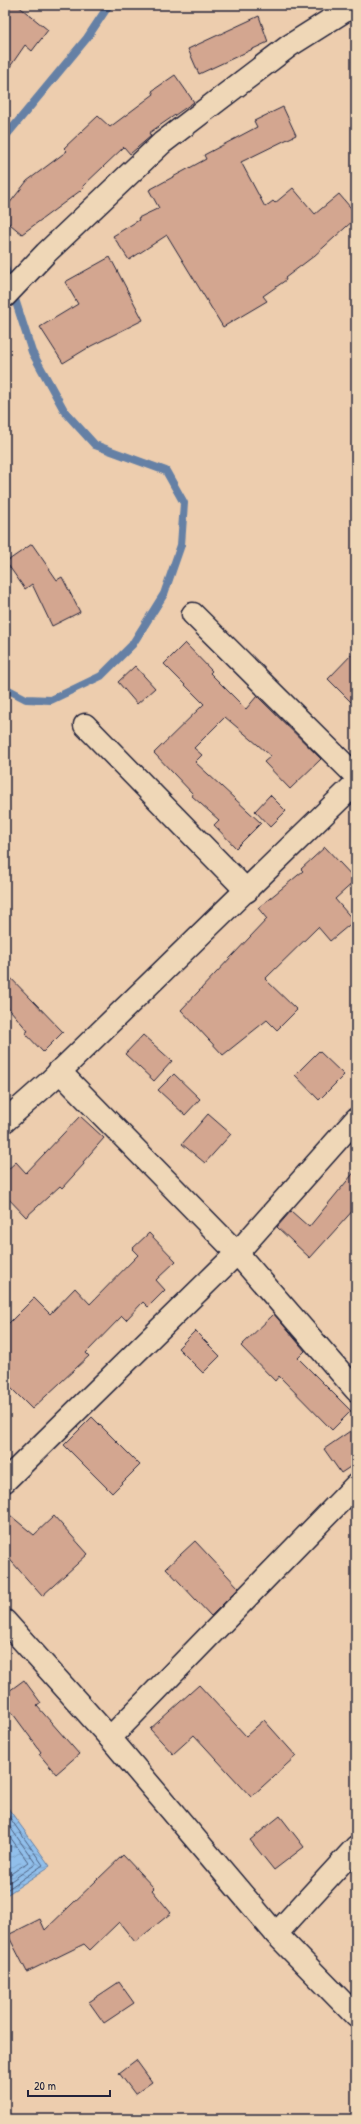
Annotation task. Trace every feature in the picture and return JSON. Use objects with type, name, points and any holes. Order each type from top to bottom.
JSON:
[{"type":"street","points":[[5,296],[46,253],[162,143],[289,46],[354,5]]},
{"type":"street","points":[[193,614],[356,776]]},
{"type":"street","points":[[85,725],[247,891]]},
{"type":"street","points":[[5,1121],[247,891],[356,783]]},
{"type":"street","points":[[59,1071],[237,1253],[356,1390]]},
{"type":"street","points":[[5,1481],[237,1253],[356,1119]]},
{"type":"street","points":[[110,1738],[356,1485]]},
{"type":"street","points":[[5,1621],[110,1738],[276,1934],[356,2016]]},
{"type":"street","points":[[276,1934],[356,1848]]},
{"type":"water","points":[[5,1804],[50,1866],[5,1896]]},
{"type":"building","points":[[5,5],[17,5],[48,30],[32,51],[25,45],[5,74]]},
{"type":"building","points":[[259,16],[268,42],[199,74],[188,49]]},
{"type":"building","points":[[175,75],[194,102],[149,133],[151,136],[130,154],[124,147],[83,186],[84,188],[22,234],[5,220],[5,209],[27,181],[67,151],[64,148],[98,116],[110,127],[154,94],[152,91]]},
{"type":"building","points":[[283,107],[296,135],[241,162],[265,207],[273,201],[275,203],[293,188],[315,214],[339,194],[356,214],[356,218],[314,256],[285,278],[286,280],[263,296],[267,301],[223,327],[167,235],[129,260],[113,236],[139,220],[138,218],[159,208],[149,190],[206,159],[204,155],[257,127],[254,121]]},
{"type":"building","points":[[110,257],[143,320],[91,346],[63,363],[40,327],[78,304],[65,282]]},
{"type":"building","points":[[32,544],[57,580],[62,577],[80,612],[52,626],[32,584],[25,589],[6,562]]},
{"type":"building","points":[[185,643],[212,671],[210,673],[246,709],[257,696],[321,759],[290,789],[264,762],[271,756],[225,717],[194,748],[202,755],[195,762],[261,823],[236,848],[214,825],[219,820],[192,796],[193,794],[154,753],[204,704],[164,664]]},
{"type":"building","points":[[356,650],[356,707],[328,679]]},
{"type":"building","points":[[135,666],[155,688],[137,704],[118,682]]},
{"type":"building","points":[[270,795],[286,811],[270,827],[255,811]]},
{"type":"building","points":[[325,847],[356,880],[335,899],[354,921],[330,941],[318,927],[265,979],[297,1010],[277,1030],[267,1020],[223,1055],[181,1010],[267,919],[258,908],[303,871],[301,869]]},
{"type":"building","points":[[5,972],[63,1032],[43,1052],[25,1033],[28,1031],[5,1004]]},
{"type":"building","points":[[143,1035],[172,1061],[154,1081],[125,1054]]},
{"type":"building","points":[[319,1051],[344,1075],[319,1100],[295,1075]]},
{"type":"building","points":[[174,1074],[200,1099],[185,1115],[158,1090]]},
{"type":"building","points":[[208,1114],[231,1134],[205,1163],[182,1144]]},
{"type":"building","points":[[80,1116],[104,1138],[83,1162],[84,1164],[62,1188],[60,1186],[26,1217],[5,1195],[5,1172],[16,1162],[26,1173]]},
{"type":"building","points":[[356,1170],[356,1207],[310,1258],[277,1227],[291,1211],[309,1227]]},
{"type":"building","points":[[149,1233],[176,1261],[156,1280],[165,1290],[148,1307],[143,1302],[126,1320],[122,1316],[86,1353],[89,1356],[32,1409],[5,1382],[5,1327],[34,1298],[50,1314],[75,1288],[90,1304],[138,1255],[132,1249]]},
{"type":"building","points":[[274,1314],[305,1351],[298,1358],[351,1411],[332,1430],[279,1376],[275,1381],[241,1346]]},
{"type":"building","points":[[195,1331],[220,1356],[203,1373],[178,1348]]},
{"type":"building","points":[[92,1417],[140,1465],[112,1493],[64,1445]]},
{"type":"building","points":[[356,1427],[356,1463],[341,1473],[324,1449]]},
{"type":"building","points":[[5,1511],[34,1535],[54,1516],[88,1554],[42,1596],[5,1554]]},
{"type":"building","points":[[195,1541],[239,1588],[211,1616],[166,1568]]},
{"type":"building","points":[[24,1680],[41,1703],[37,1706],[79,1754],[56,1774],[39,1754],[41,1752],[5,1703],[5,1694]]},
{"type":"building","points":[[199,1685],[246,1736],[264,1720],[296,1756],[251,1797],[194,1735],[173,1754],[150,1729]]},
{"type":"building","points":[[280,1816],[304,1847],[274,1870],[250,1840]]},
{"type":"building","points":[[123,1855],[154,1888],[152,1890],[171,1913],[135,1942],[119,1922],[90,1950],[84,1944],[27,1972],[8,1935],[40,1919],[45,1930]]},
{"type":"building","points":[[119,1982],[134,2003],[104,2023],[89,2002]]},
{"type":"building","points":[[136,2060],[152,2082],[135,2094],[119,2073]]},
{"type":"waterway","points":[[5,137],[87,38],[109,5]]},
{"type":"waterway","points":[[5,268],[32,352],[65,412],[95,445],[166,471],[184,503],[181,545],[164,594],[132,645],[101,676],[51,700],[26,699],[5,688]]}]
